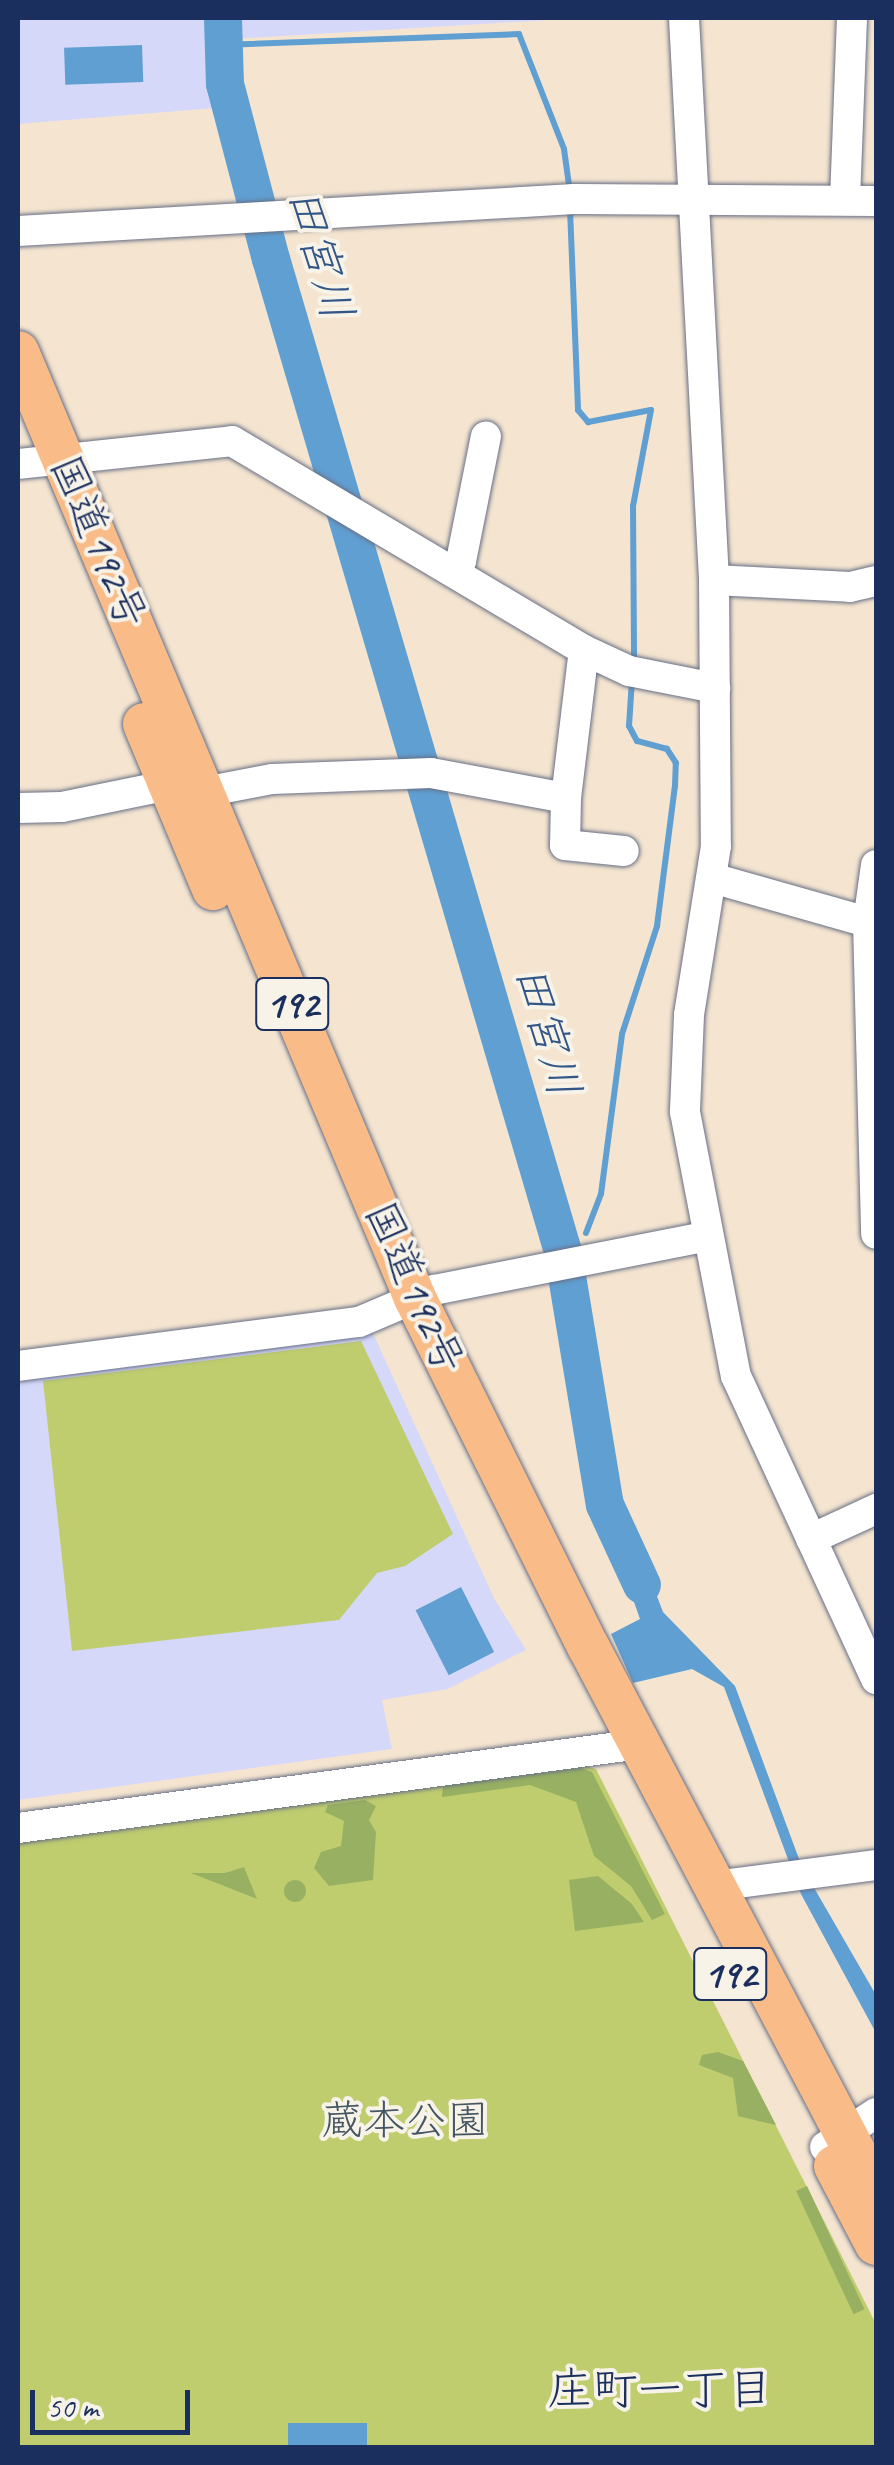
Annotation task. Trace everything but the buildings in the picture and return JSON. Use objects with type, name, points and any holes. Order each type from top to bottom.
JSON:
[{"type":"highway","name":"国道192号","points":[[18,352],[33,454],[186,788],[402,1304],[625,1746],[849,2132],[876,2244]]},
{"type":"highway","name":"国道192号","points":[[625,1746],[715,1886],[849,2132],[876,2192]]},
{"type":"street","points":[[684,18],[714,580],[715,688],[712,878],[689,1015],[685,1112],[736,1376],[876,1679]]},
{"type":"street","points":[[845,200],[852,18]]},
{"type":"street","points":[[18,231],[569,199],[876,201]]},
{"type":"street","points":[[451,571],[460,561],[486,436]]},
{"type":"street","points":[[33,454],[232,441],[584,650],[633,672],[715,688]]},
{"type":"street","points":[[714,580],[850,587],[876,582]]},
{"type":"street","points":[[584,650],[564,845],[624,851]]},
{"type":"street","points":[[18,808],[272,780],[424,773],[566,798]]},
{"type":"street","points":[[876,865],[868,922],[876,1234]]},
{"type":"street","points":[[712,878],[868,922]]},
{"type":"street","points":[[18,1366],[359,1322],[402,1304],[565,1262],[708,1236]]},
{"type":"street","points":[[811,1540],[876,1510]]},
{"type":"street","points":[[18,1828],[625,1746]]},
{"type":"street","points":[[715,1886],[876,1865]]},
{"type":"shaded area","points":[[18,18],[581,18],[215,40],[215,108],[18,124]]},
{"type":"shaded area","points":[[372,1331],[494,1598],[526,1650],[448,1689],[382,1700],[392,1749],[18,1800],[18,1375]]},
{"type":"green space","points":[[361,1341],[453,1534],[405,1566],[377,1573],[339,1620],[72,1651],[43,1381]]},
{"type":"green space","name":"蔵本公園","points":[[580,1764],[596,1769],[876,2324],[876,2447],[18,2447],[18,1841]]},
{"type":"green space","points":[[580,1768],[592,1772],[665,1914],[652,1920],[631,1886],[594,1856],[576,1802],[530,1785],[442,1797],[443,1786]]},
{"type":"green space","points":[[365,1800],[376,1806],[369,1820],[376,1832],[373,1880],[329,1886],[314,1868],[321,1852],[341,1846],[344,1821],[325,1812],[328,1805]]},
{"type":"green space","points":[[244,1867],[257,1899],[191,1873],[225,1873]]},
{"type":"green space","points":[[598,1876],[632,1904],[644,1922],[575,1931],[569,1880]]},
{"type":"green space","points":[[291,1880],[299,1880],[306,1891],[299,1902],[291,1902],[284,1895],[284,1887]]},
{"type":"green space","points":[[718,2052],[743,2061],[776,2125],[738,2116],[733,2078],[699,2065],[702,2055]]},
{"type":"green space","points":[[807,2186],[864,2309],[854,2314],[796,2191]]},
{"type":"water","points":[[142,45],[143,82],[65,85],[64,48]]},
{"type":"water","points":[[634,1536],[663,1612],[735,1686],[802,1867],[876,1995],[876,2033],[801,1894],[724,1687],[692,1669],[633,1683],[611,1634],[640,1619],[613,1542]]},
{"type":"water","points":[[461,1587],[494,1652],[449,1675],[416,1610]]},
{"type":"water","points":[[288,2423],[367,2423],[367,2447],[288,2447]]},
{"type":"waterway","name":"田宮川","points":[[223,18],[225,84],[271,259],[563,1252],[605,1505],[642,1585]]},
{"type":"waterway","points":[[222,45],[519,34],[564,149],[570,192]]},
{"type":"waterway","points":[[570,209],[578,410],[588,422],[651,410],[633,506],[634,663]]},
{"type":"waterway","points":[[586,1233],[601,1194],[622,1034],[657,926],[675,786],[676,763],[667,749],[637,741],[629,726],[632,680]]},
{"type":"district","name":"庄町一丁目","points":[[660,2390]]}]
